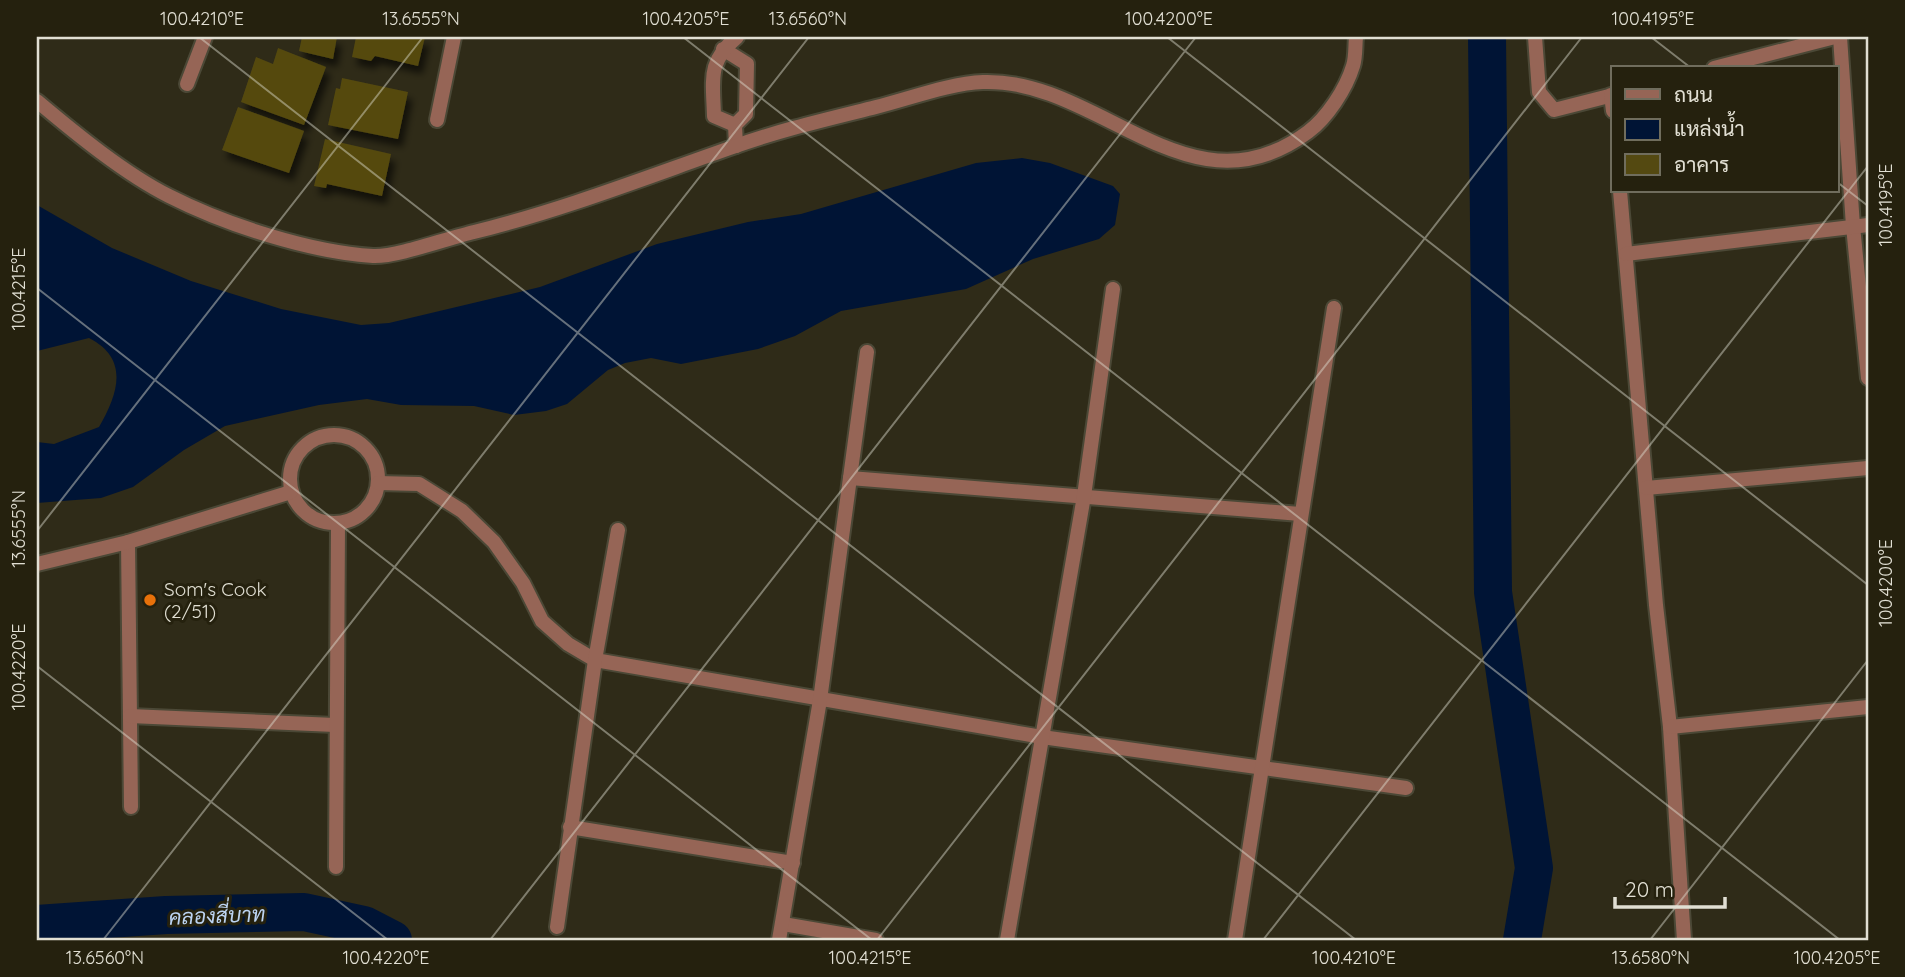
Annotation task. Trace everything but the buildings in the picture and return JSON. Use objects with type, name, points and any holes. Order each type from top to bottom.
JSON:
[{"type":"street","points":[[187,84],[205,37]]},
{"type":"street","points":[[437,120],[454,37]]},
{"type":"street","points":[[735,125],[714,116],[712,67],[723,49],[737,37]]},
{"type":"street","points":[[37,101],[75,133],[167,195],[249,228],[337,252],[379,256],[598,197],[736,146],[802,125],[982,82],[1033,86],[1064,97],[1130,134],[1183,156],[1213,162],[1250,158],[1290,146],[1316,126],[1337,98],[1354,65],[1356,37]]},
{"type":"street","points":[[1535,37],[1539,92],[1554,110],[1611,95]]},
{"type":"street","points":[[1722,66],[1838,37],[1868,378]]},
{"type":"street","points":[[723,49],[747,64],[746,114],[735,125],[736,146]]},
{"type":"street","points":[[1620,192],[1670,727],[1684,940]]},
{"type":"street","points":[[1626,254],[1868,225]]},
{"type":"street","points":[[1007,940],[1084,496],[1113,289]]},
{"type":"street","points":[[1235,940],[1334,308]]},
{"type":"street","points":[[779,940],[820,701],[867,352]]},
{"type":"street","points":[[327,435],[346,436],[360,442],[378,470],[373,501],[354,519],[338,524],[322,523],[308,516],[297,505],[291,492],[289,477],[295,457],[312,440],[327,435]]},
{"type":"street","points":[[1646,488],[1868,468]]},
{"type":"street","points":[[850,478],[1300,514]]},
{"type":"street","points":[[378,483],[419,484],[462,511],[494,542],[523,583],[542,621],[568,644],[594,660],[820,701],[1042,737],[1406,789]]},
{"type":"street","points":[[37,564],[128,542],[291,492]]},
{"type":"street","points":[[336,867],[338,524]]},
{"type":"street","points":[[557,927],[594,660],[618,530]]},
{"type":"street","points":[[128,542],[131,807]]},
{"type":"street","points":[[1670,727],[1868,707]]},
{"type":"street","points":[[130,716],[335,725]]},
{"type":"street","points":[[570,827],[793,863]]},
{"type":"street","points":[[783,924],[876,940]]},
{"type":"water","points":[[1022,158],[1050,163],[1113,186],[1120,194],[1115,225],[1099,239],[1033,259],[966,289],[841,311],[795,336],[758,349],[681,364],[651,358],[625,363],[608,370],[567,404],[546,411],[514,415],[474,406],[401,405],[367,399],[319,405],[225,426],[184,450],[133,487],[101,498],[37,503],[37,442],[54,444],[99,427],[111,402],[116,378],[111,356],[89,338],[37,351],[37,205],[112,248],[191,281],[281,309],[361,325],[389,323],[540,287],[657,244],[748,222],[801,214],[976,163]]},
{"type":"waterway","points":[[1487,37],[1493,592],[1534,868],[1522,940]]},
{"type":"waterway","name":"คลองสี่บาท","points":[[37,924],[166,915],[304,912],[364,925],[393,940]]},
{"type":"place","name":"Som's Cook (2/51)","points":[[150,600]]}]
